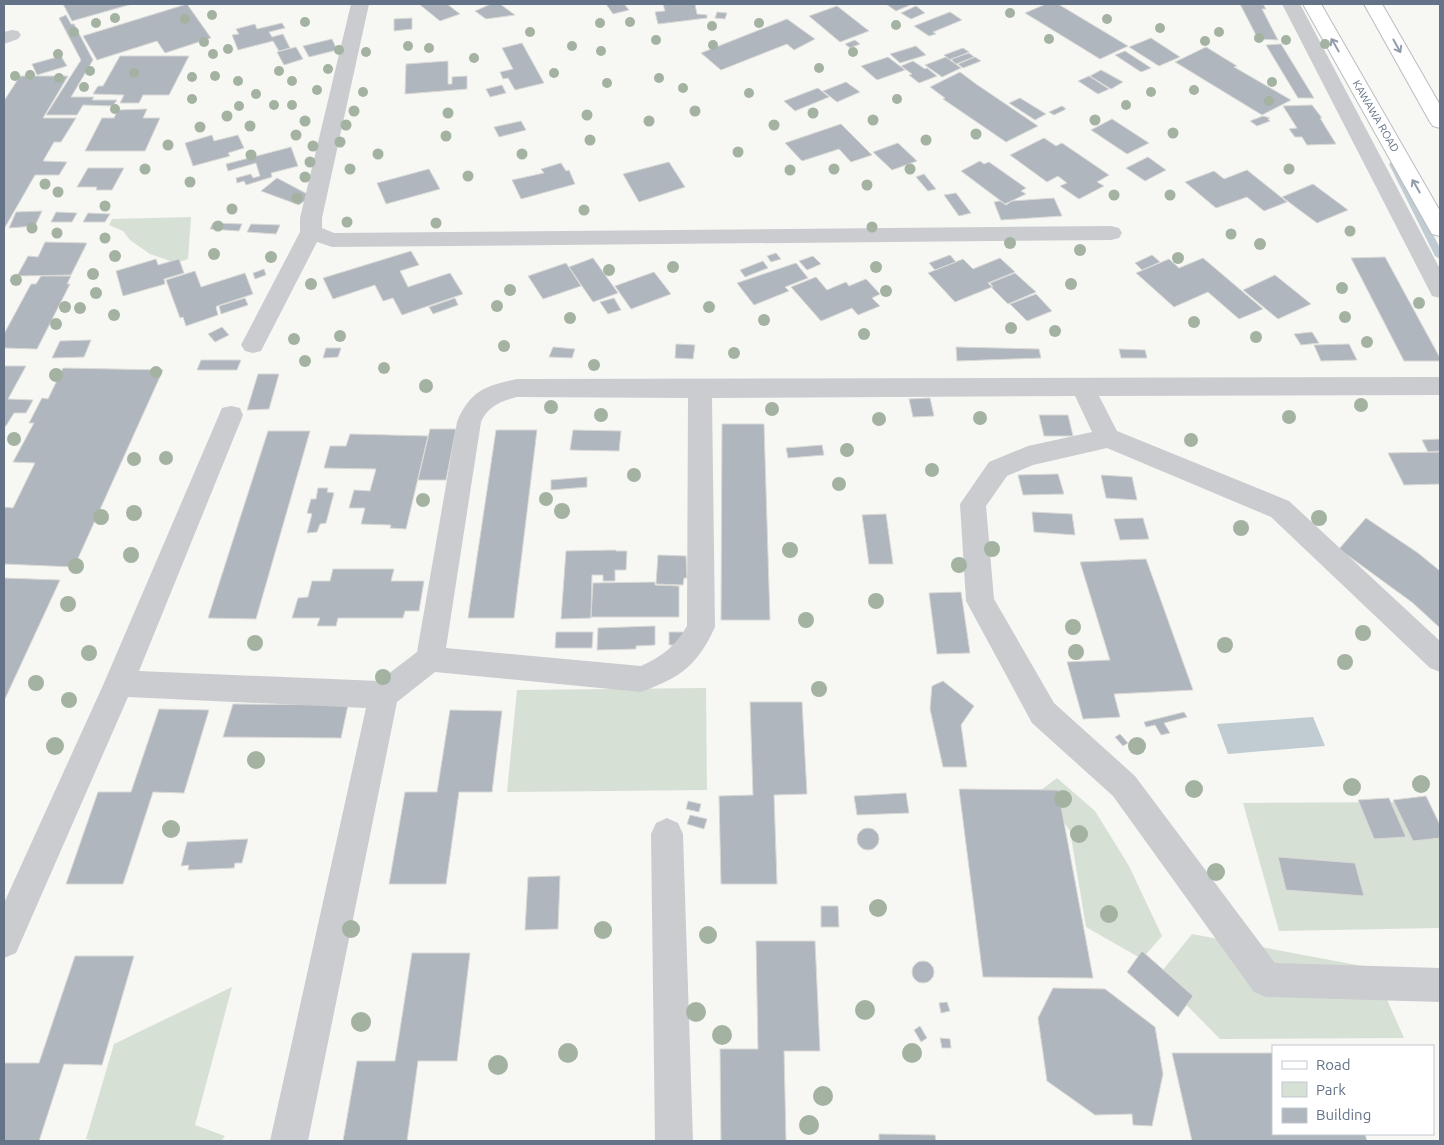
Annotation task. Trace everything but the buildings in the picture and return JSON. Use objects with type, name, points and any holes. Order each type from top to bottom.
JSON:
[{"type":"main road","name":"KAWAWA ROAD","points":[[1312,4],[1440,229]]},
{"type":"main road","points":[[1373,4],[1440,122]]},
{"type":"street","points":[[253,345],[311,232],[311,218],[360,4]]},
{"type":"street","points":[[1291,4],[1440,290]]},
{"type":"street","points":[[311,232],[332,240],[1111,233]]},
{"type":"street","points":[[289,1141],[384,695],[430,659],[469,422],[474,409],[482,400],[499,392],[517,388],[1440,386]]},
{"type":"street","points":[[1083,388],[1108,438]]},
{"type":"street","points":[[430,659],[641,678],[663,671],[682,657],[693,644],[700,627],[700,389]]},
{"type":"street","points":[[4,942],[119,684],[231,414]]},
{"type":"street","points":[[1440,659],[1280,509],[1108,438],[1028,456],[998,469],[973,504],[980,601],[1043,713],[1124,786],[1266,980],[1440,985]]},
{"type":"street","points":[[119,684],[384,695]]},
{"type":"street","points":[[667,834],[674,1141]]},
{"type":"green space","points":[[191,217],[188,259],[176,263],[150,254],[130,240],[123,231],[109,225],[112,219]]},
{"type":"green space","points":[[706,688],[707,790],[507,792],[517,690]]},
{"type":"green space","points":[[1057,778],[1095,811],[1129,866],[1162,936],[1142,959],[1086,927],[1070,831],[1041,790]]},
{"type":"green space","points":[[1427,802],[1440,830],[1440,928],[1279,931],[1243,803]]},
{"type":"green space","points":[[1192,934],[1373,968],[1404,1038],[1220,1039],[1158,976]]},
{"type":"green space","points":[[232,987],[195,1125],[225,1136],[221,1141],[96,1141],[86,1139],[114,1044]]},
{"type":"shaded area","points":[[1313,717],[1325,746],[1228,754],[1217,724]]},
{"type":"waterway","points":[[1393,164],[1440,256]]}]
